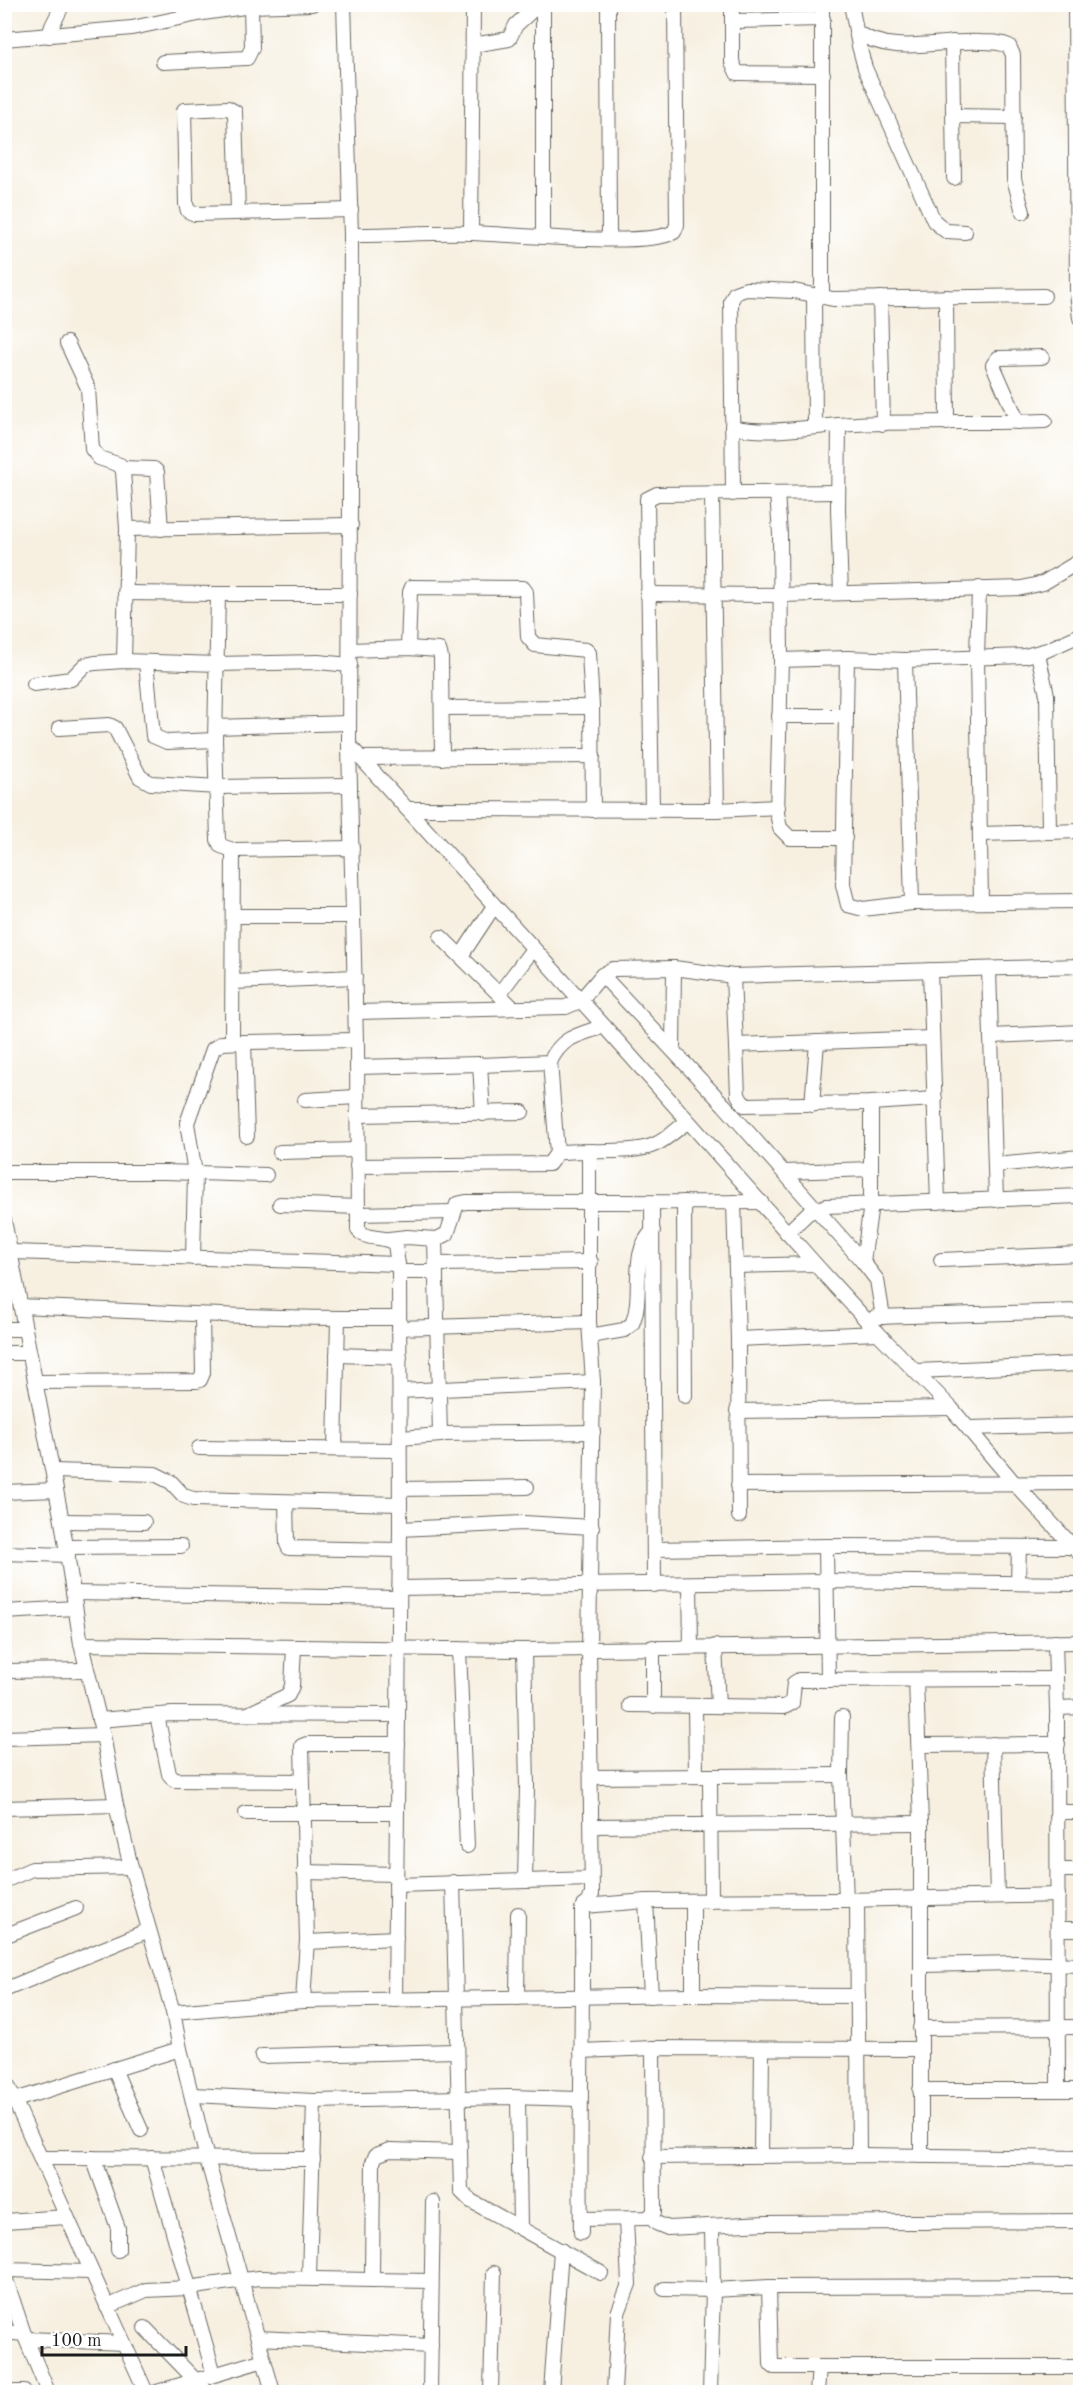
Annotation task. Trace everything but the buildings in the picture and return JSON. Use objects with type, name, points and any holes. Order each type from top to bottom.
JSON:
[{"type":"street","points":[[49,36],[63,4]]},
{"type":"street","points":[[4,39],[132,28],[203,13],[251,6],[312,4]]},
{"type":"street","points":[[344,4],[351,210],[349,745],[356,1012],[358,1230],[371,1238],[435,1239],[447,1234],[453,1212],[460,1202],[761,1202]]},
{"type":"street","points":[[471,233],[473,4]]},
{"type":"street","points":[[473,45],[509,39],[516,25],[541,4]]},
{"type":"street","points":[[541,4],[543,236]]},
{"type":"street","points":[[608,4],[609,238]]},
{"type":"street","points":[[351,235],[471,233],[609,238],[658,237],[674,232],[677,225],[675,4]]},
{"type":"street","points":[[732,4],[732,62],[737,74],[823,74]]},
{"type":"street","points":[[815,427],[823,74],[822,4]]},
{"type":"street","points":[[852,4],[865,68],[934,221],[946,231],[965,232]]},
{"type":"street","points":[[1075,4],[1077,293],[1080,318]]},
{"type":"street","points":[[163,62],[247,58],[252,48],[251,6]]},
{"type":"street","points":[[732,21],[823,19]]},
{"type":"street","points":[[856,32],[873,42],[891,46],[952,42],[1001,43],[1012,49],[1014,179],[1023,212]]},
{"type":"street","points":[[952,42],[954,178]]},
{"type":"street","points":[[238,213],[235,112],[228,108],[184,110],[188,211],[195,214],[238,213],[351,210]]},
{"type":"street","points":[[954,116],[1014,117]]},
{"type":"street","points":[[733,494],[732,296],[739,290],[880,298],[1044,296]]},
{"type":"street","points":[[946,297],[947,423]]},
{"type":"street","points":[[880,298],[883,424]]},
{"type":"street","points":[[67,343],[88,388],[92,449],[99,458],[120,465],[122,468],[154,469],[157,472],[161,529]]},
{"type":"street","points":[[1018,422],[993,365],[998,358],[1042,357]]},
{"type":"street","points":[[732,427],[754,430],[839,425],[1045,421]]},
{"type":"street","points":[[839,425],[841,593]]},
{"type":"street","points":[[122,468],[127,529],[124,661]]},
{"type":"street","points":[[652,809],[647,500],[657,494],[838,492]]},
{"type":"street","points":[[712,494],[717,810]]},
{"type":"street","points":[[777,494],[781,595],[778,807],[780,828],[790,838],[845,838]]},
{"type":"street","points":[[127,529],[351,525]]},
{"type":"street","points":[[647,594],[781,595],[1033,586],[1043,583],[1080,562]]},
{"type":"street","points":[[408,648],[412,587],[523,588],[526,592],[528,637],[531,642],[535,645],[586,650],[589,653],[593,810]]},
{"type":"street","points":[[979,588],[977,658],[981,902]]},
{"type":"street","points":[[125,593],[350,594]]},
{"type":"street","points":[[218,594],[215,733],[218,840],[221,846],[233,850],[352,848]]},
{"type":"street","points":[[781,660],[847,658],[904,660],[1038,654],[1080,635]]},
{"type":"street","points":[[350,650],[408,648],[434,649],[440,652],[442,758]]},
{"type":"street","points":[[1038,654],[1047,695],[1049,832]]},
{"type":"street","points":[[847,658],[843,885],[848,905],[863,909],[912,903],[1080,901]]},
{"type":"street","points":[[904,660],[912,903]]},
{"type":"street","points":[[34,684],[71,679],[85,665],[124,661],[218,664],[318,662],[350,665]]},
{"type":"street","points":[[146,662],[153,736],[167,742],[215,733],[350,723]]},
{"type":"street","points":[[442,708],[592,707]]},
{"type":"street","points":[[780,716],[846,716]]},
{"type":"street","points":[[59,728],[109,725],[115,728],[144,781],[218,787],[350,785]]},
{"type":"street","points":[[349,745],[604,1026],[815,1264],[951,1408],[1015,1484],[1078,1549]]},
{"type":"street","points":[[361,758],[593,756]]},
{"type":"street","points":[[408,809],[717,810],[778,807]]},
{"type":"street","points":[[981,834],[1080,831]]},
{"type":"street","points":[[233,850],[233,982],[247,1136]]},
{"type":"street","points":[[461,956],[494,906]]},
{"type":"street","points":[[233,916],[354,916]]},
{"type":"street","points":[[441,937],[512,1007]]},
{"type":"street","points":[[499,994],[533,949]]},
{"type":"street","points":[[356,1012],[566,1007],[580,1001],[602,975],[613,969],[674,968],[733,976],[1080,966]]},
{"type":"street","points":[[673,1050],[674,968]]},
{"type":"street","points":[[930,970],[938,1202]]},
{"type":"street","points":[[989,970],[996,1200]]},
{"type":"street","points":[[602,975],[817,1208],[863,1262],[877,1280],[883,1317]]},
{"type":"street","points":[[733,976],[738,1095],[744,1105],[812,1105],[935,1099]]},
{"type":"street","points":[[233,982],[355,977]]},
{"type":"street","points":[[357,1166],[549,1164],[557,1153],[550,1062],[556,1049],[563,1042],[604,1026]]},
{"type":"street","points":[[991,1036],[1080,1032]]},
{"type":"street","points":[[736,1045],[932,1038]]},
{"type":"street","points":[[193,1258],[195,1173],[187,1123],[213,1049],[222,1043],[238,1042],[351,1040],[356,1042]]},
{"type":"street","points":[[812,1105],[817,1042]]},
{"type":"street","points":[[357,1067],[550,1062]]},
{"type":"street","points":[[481,1065],[483,1114]]},
{"type":"street","points":[[305,1100],[357,1097]]},
{"type":"street","points":[[863,1262],[871,1204],[871,1103]]},
{"type":"street","points":[[357,1115],[522,1112]]},
{"type":"street","points":[[557,1153],[646,1147],[656,1144],[687,1122]]},
{"type":"street","points":[[280,1152],[357,1150]]},
{"type":"street","points":[[581,2234],[579,2099],[583,1997],[582,1915],[584,1906],[591,1899],[592,1826],[589,1649],[592,1586],[593,1382],[590,1329],[589,1152]]},
{"type":"street","points":[[995,1165],[1080,1157]]},
{"type":"street","points":[[784,1172],[872,1169]]},
{"type":"street","points":[[4,1172],[266,1175]]},
{"type":"street","points":[[787,1233],[808,1213],[817,1208],[1080,1196]]},
{"type":"street","points":[[684,1202],[685,1396]]},
{"type":"street","points":[[735,1202],[739,1516]]},
{"type":"street","points":[[652,1203],[654,1585]]},
{"type":"street","points":[[280,1204],[358,1210],[453,1212]]},
{"type":"street","points":[[4,1220],[53,1471],[81,1644],[103,1735],[116,1805],[131,1867],[173,2012],[207,2158],[273,2392]]},
{"type":"street","points":[[21,1306],[202,1315],[338,1318],[436,1326],[624,1330],[632,1324],[639,1301],[639,1251],[642,1243],[652,1231]]},
{"type":"street","points":[[389,1239],[396,1247],[399,1268],[400,1357],[395,2000]]},
{"type":"street","points":[[435,1239],[441,1435]]},
{"type":"street","points":[[12,1252],[399,1268],[591,1263]]},
{"type":"street","points":[[941,1260],[1080,1254]]},
{"type":"street","points":[[736,1266],[815,1264]]},
{"type":"street","points":[[864,1317],[1080,1311]]},
{"type":"street","points":[[35,1382],[200,1380],[203,1373],[202,1315]]},
{"type":"street","points":[[335,1449],[338,1318]]},
{"type":"street","points":[[4,1329],[25,1329]]},
{"type":"street","points":[[738,1340],[878,1333]]},
{"type":"street","points":[[4,1353],[29,1353]]},
{"type":"street","points":[[337,1355],[400,1357]]},
{"type":"street","points":[[916,1371],[1080,1364]]},
{"type":"street","points":[[400,1391],[593,1382]]},
{"type":"street","points":[[737,1411],[951,1408]]},
{"type":"street","points":[[969,1428],[1080,1425]]},
{"type":"street","points":[[200,1449],[335,1449],[399,1444],[441,1435],[593,1432]]},
{"type":"street","points":[[53,1471],[155,1474],[165,1478],[184,1496],[194,1499],[400,1504]]},
{"type":"street","points":[[738,1485],[1080,1483]]},
{"type":"street","points":[[400,1489],[527,1487]]},
{"type":"street","points":[[4,1492],[56,1490]]},
{"type":"street","points":[[286,1502],[289,1548],[400,1550]]},
{"type":"street","points":[[62,1521],[144,1522]]},
{"type":"street","points":[[400,1529],[524,1523],[592,1527]]},
{"type":"street","points":[[4,1553],[181,1546]]},
{"type":"street","points":[[654,1549],[826,1546],[1078,1549]]},
{"type":"street","points":[[826,1546],[828,1680]]},
{"type":"street","points":[[1018,1583],[1019,1547]]},
{"type":"street","points":[[73,1593],[399,1593],[825,1581],[1080,1584]]},
{"type":"street","points":[[690,1584],[692,1646]]},
{"type":"street","points":[[4,1612],[75,1608]]},
{"type":"street","points":[[1055,1642],[1058,1744],[1058,2090]]},
{"type":"street","points":[[81,1644],[524,1650],[1080,1642]]},
{"type":"street","points":[[716,1646],[718,1706]]},
{"type":"street","points":[[248,1714],[288,1695],[292,1686],[294,1647]]},
{"type":"street","points":[[653,1647],[654,1706]]},
{"type":"street","points":[[459,1649],[467,1846]]},
{"type":"street","points":[[524,1650],[527,1786],[525,1881]]},
{"type":"street","points":[[4,1671],[87,1670]]},
{"type":"street","points":[[630,1706],[789,1706],[792,1703],[796,1681],[1055,1679]]},
{"type":"street","points":[[916,1680],[921,1823],[921,2156]]},
{"type":"street","points":[[695,1706],[710,1826],[711,1900]]},
{"type":"street","points":[[1057,1710],[1080,1707]]},
{"type":"street","points":[[99,1720],[157,1715],[398,1715]]},
{"type":"street","points":[[157,1715],[170,1774],[174,1780],[301,1781]]},
{"type":"street","points":[[842,1716],[842,1824],[852,1900],[858,1996],[859,2155]]},
{"type":"street","points":[[4,1738],[103,1735]]},
{"type":"street","points":[[303,2001],[307,1942],[300,1750],[304,1744],[398,1744]]},
{"type":"street","points":[[993,1744],[997,1896]]},
{"type":"street","points":[[920,1745],[1058,1744]]},
{"type":"street","points":[[591,1777],[841,1775]]},
{"type":"street","points":[[4,1808],[116,1805]]},
{"type":"street","points":[[1058,1812],[1080,1812]]},
{"type":"street","points":[[246,1813],[396,1813]]},
{"type":"street","points":[[592,1826],[921,1823]]},
{"type":"street","points":[[4,1881],[33,1869],[131,1867]]},
{"type":"street","points":[[1058,1870],[1080,1870]]},
{"type":"street","points":[[304,1872],[453,1882],[591,1879]]},
{"type":"street","points":[[453,1882],[460,2186],[465,2196],[601,2273]]},
{"type":"street","points":[[584,1906],[646,1901],[852,1900],[1058,1895]]},
{"type":"street","points":[[646,1901],[651,1996]]},
{"type":"street","points":[[693,1901],[693,1995]]},
{"type":"street","points":[[4,1936],[76,1908]]},
{"type":"street","points":[[517,1998],[518,1914]]},
{"type":"street","points":[[1059,1929],[1080,1929]]},
{"type":"street","points":[[4,1990],[149,1930]]},
{"type":"street","points":[[307,1942],[396,1938]]},
{"type":"street","points":[[922,1965],[1015,1963],[1080,1965]]},
{"type":"street","points":[[173,2012],[303,2001],[693,1995],[858,1996]]},
{"type":"street","points":[[921,2028],[1080,2027]]},
{"type":"street","points":[[651,2217],[655,2209],[652,2157],[653,2048]]},
{"type":"street","points":[[146,2392],[8,2088],[114,2069],[180,2049]]},
{"type":"street","points":[[762,2049],[762,2156]]},
{"type":"street","points":[[581,2050],[920,2049]]},
{"type":"street","points":[[262,2056],[456,2051]]},
{"type":"street","points":[[114,2069],[141,2130]]},
{"type":"street","points":[[920,2090],[1080,2090]]},
{"type":"street","points":[[193,2095],[315,2101],[457,2098],[579,2099]]},
{"type":"street","points":[[518,2098],[520,2227]]},
{"type":"street","points":[[309,2277],[315,2101]]},
{"type":"street","points":[[372,2279],[373,2162],[376,2155],[390,2151],[459,2152]]},
{"type":"street","points":[[652,2157],[859,2155],[1080,2158]]},
{"type":"street","points":[[40,2158],[313,2159]]},
{"type":"street","points":[[93,2158],[118,2228],[118,2250]]},
{"type":"street","points":[[152,2158],[214,2374]]},
{"type":"street","points":[[430,2392],[433,2202]]},
{"type":"street","points":[[4,2221],[67,2217]]},
{"type":"street","points":[[581,2219],[651,2217]]},
{"type":"street","points":[[651,2217],[656,2223],[668,2228],[1080,2221]]},
{"type":"street","points":[[614,2392],[618,2313],[628,2284],[626,2219]]},
{"type":"street","points":[[710,2392],[712,2226]]},
{"type":"street","points":[[551,2392],[561,2250]]},
{"type":"street","points":[[48,2392],[25,2336],[4,2272],[91,2272]]},
{"type":"street","points":[[491,2392],[494,2273]]},
{"type":"street","points":[[107,2307],[143,2291],[188,2288],[258,2278],[309,2277],[431,2281]]},
{"type":"street","points":[[664,2289],[1080,2286]]},
{"type":"street","points":[[769,2287],[771,2366],[1080,2367]]},
{"type":"street","points":[[145,2328],[207,2392]]},
{"type":"street","points":[[4,2332],[25,2336],[124,2343]]},
{"type":"street","points":[[258,2338],[431,2346]]},
{"type":"street","points":[[157,2392],[264,2360]]},
{"type":"street","points":[[818,2392],[819,2367]]},
{"type":"street","points":[[4,2392],[24,2392]]}]
